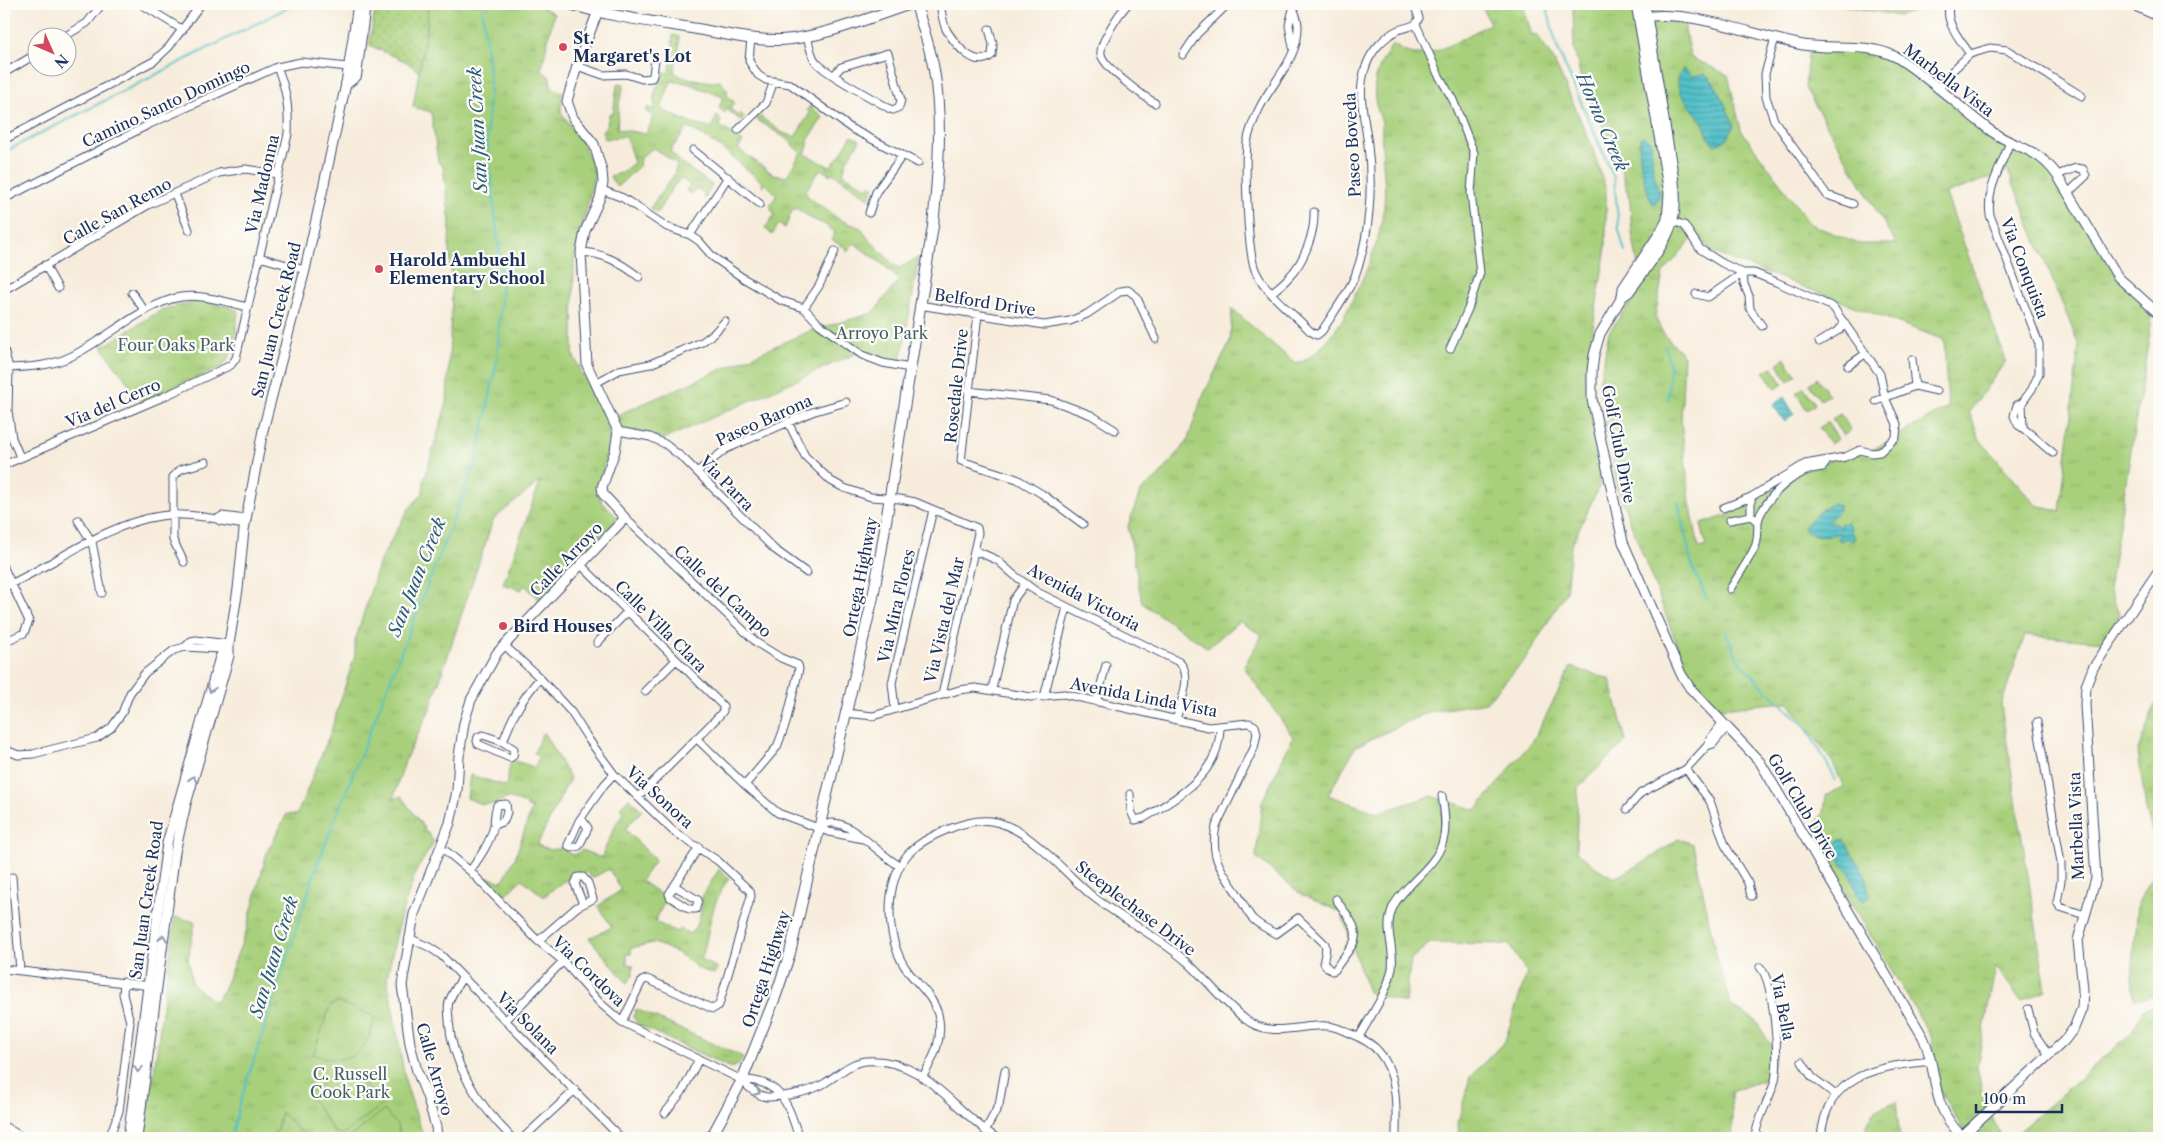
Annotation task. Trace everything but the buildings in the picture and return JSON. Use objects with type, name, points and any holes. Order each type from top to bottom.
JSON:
[{"type":"main road","points":[[346,84],[356,76],[365,4]]},
{"type":"main road","points":[[570,4],[600,7],[751,38],[781,40],[807,36],[859,22],[910,4]]},
{"type":"main road","name":"Ortega Highway","points":[[712,1138],[742,1080],[776,995],[790,953],[873,597],[891,498],[919,305],[933,226],[939,172],[939,127],[931,54],[916,4]]},
{"type":"main road","points":[[2132,4],[2159,16]]},
{"type":"main road","points":[[2155,4],[2159,6]]},
{"type":"street","points":[[78,28],[87,23],[102,4]]},
{"type":"street","points":[[141,4],[183,30]]},
{"type":"street","points":[[4,140],[154,61],[169,47],[201,4]]},
{"type":"street","name":"San Juan Creek Road","points":[[128,1138],[175,852],[188,795],[229,656],[245,522],[263,430],[305,270],[346,84],[358,4]]},
{"type":"street","points":[[940,4],[946,30],[971,58],[977,60],[987,59],[992,55],[993,44],[989,29]]},
{"type":"street","points":[[1128,4],[1117,18],[1102,45],[1100,53],[1103,60],[1134,90],[1155,103]]},
{"type":"street","points":[[1183,55],[1197,34],[1228,4]]},
{"type":"street","points":[[1414,4],[1419,18],[1416,24],[1438,74],[1453,100],[1474,153],[1471,193],[1480,273],[1468,309],[1450,349]]},
{"type":"street","name":"Golf Club Drive","points":[[1636,4],[1643,17]]},
{"type":"street","name":"Golf Club Drive","points":[[1645,4],[1643,17],[1669,193],[1670,220],[1623,288],[1622,296],[1600,334],[1592,371],[1592,399],[1623,542],[1681,674],[1690,688],[1760,762],[1923,1038],[1931,1061],[1940,1107],[1961,1137]]},
{"type":"street","points":[[1950,4],[1948,15],[1952,25],[1970,54]]},
{"type":"street","points":[[600,7],[577,66],[567,101],[572,118],[594,144],[602,171],[602,190],[585,231],[581,252],[587,365],[618,432]]},
{"type":"street","points":[[1293,7],[1298,24],[1296,41],[1286,67],[1259,108],[1251,126],[1247,142],[1252,260],[1255,270],[1271,293],[1290,276],[1305,252],[1315,220],[1314,212]]},
{"type":"street","name":"Marbella Vista","points":[[1643,17],[1679,17],[1809,46],[1869,48],[1884,52],[1900,60],[1992,132],[2037,154],[2057,175],[2118,276],[2159,314]]},
{"type":"street","name":"Paseo Boveda","points":[[1271,293],[1310,332],[1316,335],[1322,331],[1345,295],[1361,256],[1369,205],[1368,145],[1361,100],[1363,76],[1370,56],[1378,46],[1397,31],[1416,24]]},
{"type":"street","points":[[807,36],[815,60],[834,75],[893,110],[899,107],[901,100],[888,53],[841,67],[834,75]]},
{"type":"street","points":[[751,38],[749,61],[753,68],[766,80],[790,84],[838,121],[918,163]]},
{"type":"street","points":[[1775,38],[1765,74],[1766,97],[1774,120],[1827,195],[1853,204]]},
{"type":"street","points":[[1938,89],[1952,71],[1970,54],[1990,48],[2007,50],[2082,96]]},
{"type":"street","points":[[4,73],[28,59]]},
{"type":"street","points":[[577,66],[603,75],[626,74],[648,79],[653,75],[655,59]]},
{"type":"street","name":"Camino Santo Domingo","points":[[4,199],[150,124],[277,67],[301,62],[348,67]]},
{"type":"street","name":"Via Madonna","points":[[231,365],[236,358],[288,134],[289,108],[286,92],[277,67]]},
{"type":"street","points":[[738,130],[763,107],[774,81]]},
{"type":"street","name":"Via Conquista","points":[[2010,141],[1991,185],[1989,208],[1992,223],[2039,344],[2039,374],[2032,389],[2022,403],[2023,427],[2032,437],[2053,453]]},
{"type":"street","points":[[693,150],[760,204]]},
{"type":"street","points":[[870,213],[876,192],[902,156]]},
{"type":"street","points":[[2057,175],[2076,168],[2083,169],[2086,176],[2084,181],[2068,193]]},
{"type":"street","name":"Calle San Remo","points":[[4,290],[148,205],[219,173],[245,169],[279,174]]},
{"type":"street","points":[[690,235],[728,177]]},
{"type":"street","points":[[602,190],[623,198],[667,227],[690,235],[699,241],[714,257],[749,282],[782,301],[804,308],[819,324],[862,355],[883,363],[910,368]]},
{"type":"street","points":[[175,194],[189,230]]},
{"type":"street","points":[[1670,220],[1686,228],[1697,246],[1704,252],[1744,273],[1754,273],[1824,302],[1836,310],[1880,374],[1885,398],[1897,424],[1896,437],[1880,452],[1872,453],[1860,450],[1845,457],[1805,464],[1750,497],[1723,508]]},
{"type":"street","points":[[581,252],[593,252],[610,258],[638,277]]},
{"type":"street","points":[[804,308],[819,286],[836,252]]},
{"type":"street","points":[[259,257],[305,270]]},
{"type":"street","points":[[45,265],[58,288]]},
{"type":"street","points":[[1696,294],[1708,297],[1744,273]]},
{"type":"street","points":[[1744,273],[1744,284],[1749,296],[1750,310],[1762,326]]},
{"type":"street","name":"Belford Drive","points":[[919,305],[1044,325],[1070,321],[1087,314],[1121,291],[1128,290],[1136,296],[1156,339]]},
{"type":"street","points":[[132,293],[145,311]]},
{"type":"street","points":[[9,368],[37,367],[71,356],[145,311],[173,298],[196,296],[248,307]]},
{"type":"street","name":"Rosedale Drive","points":[[978,314],[961,461],[1017,479],[1042,494],[1083,524]]},
{"type":"street","points":[[596,383],[619,370],[650,364],[702,342],[725,321]]},
{"type":"street","points":[[1819,342],[1839,330],[1845,323]]},
{"type":"street","points":[[4,349],[9,368],[8,411],[12,438],[20,457]]},
{"type":"street","points":[[1848,366],[1866,354]]},
{"type":"street","points":[[1912,359],[1915,386]]},
{"type":"street","name":"Via del Cerro","points":[[4,465],[163,397],[231,365]]},
{"type":"street","points":[[1876,401],[1915,386],[1936,391]]},
{"type":"street","points":[[968,391],[1051,400],[1091,416],[1114,430]]},
{"type":"street","name":"Paseo Barona","points":[[697,472],[726,449],[812,412],[846,402]]},
{"type":"street","points":[[788,422],[805,456],[831,481],[857,494],[915,502],[977,528],[978,533],[974,550]]},
{"type":"street","name":"Via Parra","points":[[618,432],[650,437],[666,444],[697,472],[774,549],[806,573]]},
{"type":"street","name":"Calle Arroyo","points":[[437,1138],[429,1104],[410,1044],[402,985],[414,914],[450,823],[457,791],[458,756],[470,700],[492,660],[625,518],[608,500],[602,487],[615,451],[618,432]]},
{"type":"street","points":[[1730,589],[1755,548],[1760,536],[1758,522],[1760,514],[1772,498],[1787,482],[1798,474],[1823,466],[1828,459]]},
{"type":"street","points":[[184,562],[173,540],[173,477],[181,469],[206,462]]},
{"type":"street","points":[[1750,497],[1751,516],[1758,522]]},
{"type":"street","name":"Via Mira Flores","points":[[895,710],[892,683],[933,510]]},
{"type":"street","points":[[4,587],[136,522],[174,515],[217,519],[222,516],[245,522]]},
{"type":"street","points":[[1730,520],[1751,516]]},
{"type":"street","name":"Calle del Campo","points":[[625,518],[757,643],[781,658],[798,665],[800,669],[786,723],[777,747],[745,785]]},
{"type":"street","points":[[78,520],[92,542],[102,593]]},
{"type":"street","name":"Avenida Victoria","points":[[974,550],[997,560],[1025,584],[1066,607],[1179,662],[1184,667],[1187,675],[1176,720]]},
{"type":"street","name":"Via Vista del Mar","points":[[942,696],[974,550]]},
{"type":"street","name":"Calle Villa Clara","points":[[581,564],[723,706],[723,711],[719,716],[696,738]]},
{"type":"street","points":[[4,568],[29,621],[24,633],[4,642]]},
{"type":"street","name":"Marbella Vista","points":[[1961,1137],[2072,1032],[2082,1008],[2083,989],[2078,949],[2079,931],[2093,893],[2096,878],[2085,705],[2086,686],[2097,662],[2159,570]]},
{"type":"street","points":[[992,689],[1013,600],[1025,584]]},
{"type":"street","points":[[1044,697],[1066,607]]},
{"type":"street","points":[[596,643],[627,612]]},
{"type":"street","points":[[4,749],[18,754],[33,754],[97,738],[111,728],[122,713],[130,693],[145,673],[174,650],[185,647],[190,641],[196,640],[229,644]]},
{"type":"street","name":"Via Sonora","points":[[504,646],[540,678],[571,712],[614,774],[673,830],[718,861],[750,891],[751,896],[719,1006],[713,1009],[647,979],[642,981],[622,1022]]},
{"type":"street","points":[[645,691],[676,660]]},
{"type":"street","points":[[1098,700],[1106,665]]},
{"type":"street","points":[[503,742],[512,716],[540,678]]},
{"type":"street","name":"Avenida Linda Vista","points":[[846,714],[864,716],[895,710],[967,688],[992,689],[1031,697],[1064,694],[1098,700],[1208,727],[1220,728],[1249,723],[1255,726],[1257,733],[1250,755],[1216,826],[1214,846],[1222,873],[1251,917],[1278,934],[1298,918],[1325,944],[1324,963],[1332,971],[1335,970],[1352,946],[1356,935],[1353,925],[1336,899]]},
{"type":"street","points":[[2037,722],[2061,863],[2062,881],[2056,902],[2060,907],[2084,915]]},
{"type":"street","points":[[1627,809],[1641,793],[1686,768],[1707,746],[1713,744],[1725,724]]},
{"type":"street","points":[[1130,794],[1131,811],[1135,820],[1144,818],[1196,783],[1216,750],[1220,728]]},
{"type":"street","points":[[483,735],[503,742],[514,749],[513,756],[510,758],[478,744],[477,741],[478,737],[483,735]]},
{"type":"street","points":[[638,797],[696,738],[745,785],[778,813],[848,837],[863,839]]},
{"type":"street","points":[[1686,768],[1710,801],[1725,845],[1748,883],[1751,896]]},
{"type":"street","points":[[581,818],[614,774]]},
{"type":"street","points":[[1359,1037],[1387,985],[1392,966],[1388,923],[1393,906],[1402,892],[1430,866],[1441,848],[1446,826],[1442,796]]},
{"type":"street","name":"Steeplechase Drive","points":[[922,1078],[935,1056],[938,1043],[938,1016],[931,999],[907,970],[897,953],[889,902],[892,884],[900,866],[910,852],[928,840],[962,824],[973,821],[992,821],[1015,828],[1051,857],[1064,872],[1093,896],[1186,962],[1246,1020],[1260,1028],[1275,1030],[1330,1026],[1359,1037],[1378,1051],[1389,1069],[1395,1092],[1396,1138]]},
{"type":"street","points":[[820,827],[832,822],[851,829],[889,860],[900,866]]},
{"type":"street","points":[[470,871],[484,850],[494,825]]},
{"type":"street","points":[[848,837],[851,829]]},
{"type":"street","points":[[673,887],[698,900],[696,909],[689,909],[670,898],[669,894],[673,887],[699,847]]},
{"type":"street","name":"Via Cordova","points":[[439,850],[446,851],[470,871],[538,941],[563,961],[600,1003],[622,1022],[742,1080],[748,1088],[769,1098],[782,1096],[803,1092],[825,1083],[842,1070],[863,1061],[890,1061],[907,1067],[943,1092],[985,1131],[997,1138]]},
{"type":"street","points":[[12,877],[20,970]]},
{"type":"street","points":[[538,941],[562,919],[584,904]]},
{"type":"street","name":"Via Solana","points":[[409,938],[429,946],[442,955],[462,978],[506,1020],[620,1138]]},
{"type":"street","points":[[506,1020],[563,961]]},
{"type":"street","name":"Via Bella","points":[[1755,1138],[1759,1119],[1776,1077],[1777,1034],[1768,984],[1760,967]]},
{"type":"street","points":[[4,969],[153,986]]},
{"type":"street","points":[[462,978],[448,1003],[450,1036],[473,1090],[496,1122],[512,1138]]},
{"type":"street","points":[[109,1138],[120,1111],[130,1022],[122,994],[124,982]]},
{"type":"street","name":"San Juan Creek Road","points":[[137,1138],[153,986]]},
{"type":"street","points":[[2028,1009],[2034,1033],[2049,1055]]},
{"type":"street","points":[[665,1113],[682,1092],[699,1060]]},
{"type":"street","points":[[1821,1138],[1823,1120],[1828,1107],[1847,1082],[1861,1074],[1931,1061]]},
{"type":"street","points":[[1802,1062],[1812,1077],[1836,1095]]},
{"type":"street","points":[[985,1131],[999,1105],[1006,1070]]},
{"type":"street","points":[[523,1138],[574,1090]]},
{"type":"street","points":[[782,1096],[799,1138]]},
{"type":"street","points":[[4,1126],[24,1138]]},
{"type":"green space","points":[[376,4],[428,4],[427,25],[419,72],[407,62],[369,45]]},
{"type":"green space","name":"C. Russell Cook Park","points":[[428,4],[538,4],[554,14],[541,70],[550,77],[551,87],[562,92],[561,112],[583,144],[595,172],[574,262],[573,355],[608,424],[609,448],[599,482],[598,495],[602,502],[618,518],[539,600],[525,585],[521,590],[503,584],[541,480],[493,520],[430,709],[406,758],[393,799],[401,796],[434,842],[416,871],[400,919],[387,977],[406,1084],[424,1138],[306,1138],[281,1113],[275,1138],[145,1138],[175,917],[195,922],[188,959],[192,984],[214,1002],[223,991],[246,932],[267,852],[287,814],[297,815],[330,734],[355,655],[355,641],[380,561],[408,510],[423,493],[424,480],[447,402],[452,295],[449,246],[450,222],[443,166],[438,162],[431,112],[413,107],[427,25]]},
{"type":"green space","points":[[1481,4],[1523,4],[1532,36],[1537,35],[1554,61],[1575,107],[1591,144],[1606,190],[1606,247],[1585,376],[1601,482],[1571,546],[1566,592],[1525,660],[1486,702],[1429,712],[1356,746],[1328,795],[1378,813],[1431,796],[1476,810],[1534,739],[1571,667],[1610,679],[1626,741],[1578,787],[1576,851],[1597,868],[1614,878],[1645,862],[1678,839],[1693,844],[1715,950],[1732,1007],[1755,1020],[1776,1053],[1769,1078],[1731,1092],[1733,1138],[1459,1138],[1458,1122],[1470,1077],[1505,1041],[1527,972],[1508,944],[1430,943],[1411,959],[1405,1003],[1368,992],[1341,912],[1302,895],[1256,857],[1262,802],[1293,737],[1244,667],[1262,635],[1239,621],[1208,648],[1142,603],[1128,526],[1140,492],[1157,478],[1187,442],[1201,400],[1230,342],[1232,309],[1296,364],[1304,361],[1327,341],[1345,315],[1361,283],[1375,246],[1382,220],[1385,191],[1382,123],[1375,99],[1375,83],[1380,67],[1393,44],[1402,50],[1414,54],[1426,53],[1454,43],[1490,24]]},
{"type":"green space","points":[[1573,4],[1663,4],[1664,22],[1684,22],[1690,57],[1728,75],[1741,130],[1810,224],[1859,244],[1896,244],[1805,88],[1809,45],[1884,51],[1992,132],[2047,162],[2118,277],[2158,312],[2152,318],[2109,588],[2119,615],[2103,642],[2025,635],[2001,705],[2046,990],[2021,1001],[1996,966],[1977,1066],[1982,1093],[2001,1138],[1968,1138],[1941,1093],[1931,1036],[1809,832],[1824,813],[1826,795],[1844,787],[1831,759],[1788,702],[1720,708],[1700,691],[1681,655],[1617,487],[1599,385],[1609,332],[1642,285],[1632,233],[1630,202],[1618,157],[1581,79],[1574,48]],"holes":[[[2008,171],[2079,345],[2060,512],[2036,505],[1980,440],[1969,412],[2006,361],[1946,194]],[[1697,233],[1711,252],[1944,340],[1948,407],[1874,449],[1803,468],[1729,515],[1701,524],[1706,546],[1699,548],[1690,503],[1681,421],[1684,356],[1663,333],[1655,317],[1663,273]]]},
{"type":"green space","points":[[1836,4],[1910,4],[1912,12],[1899,16]]},
{"type":"green space","name":"Arroyo Park","points":[[673,35],[679,36],[679,50],[674,72],[682,77],[711,82],[720,81],[728,91],[726,94],[735,103],[730,108],[737,116],[740,113],[744,117],[741,121],[728,110],[724,113],[719,108],[723,97],[687,83],[671,81],[661,108],[664,111],[693,124],[711,128],[717,116],[721,121],[719,125],[743,142],[738,149],[773,174],[786,177],[801,153],[792,145],[793,143],[756,119],[759,116],[783,133],[795,137],[810,113],[807,110],[810,106],[823,117],[807,142],[809,143],[805,154],[830,167],[841,154],[851,136],[860,140],[846,162],[843,174],[868,188],[870,185],[874,187],[869,198],[833,173],[831,175],[820,169],[805,192],[807,196],[840,220],[861,228],[867,237],[895,266],[899,268],[919,257],[901,361],[862,351],[664,439],[620,429],[615,416],[810,331],[873,313],[899,280],[885,266],[854,243],[847,252],[846,248],[832,240],[835,232],[796,208],[792,211],[785,228],[779,224],[772,235],[765,228],[775,214],[770,209],[773,207],[770,205],[777,195],[766,184],[763,187],[762,182],[723,149],[692,129],[687,128],[670,151],[681,163],[712,185],[705,198],[703,197],[705,194],[696,188],[692,194],[686,191],[690,185],[681,178],[673,187],[657,213],[650,208],[674,175],[677,164],[653,148],[643,155],[639,162],[640,165],[617,187],[610,177],[634,163],[626,136],[605,139],[602,131],[607,125],[609,114],[613,114],[617,85],[619,83],[624,84],[619,103],[617,129],[646,134],[653,114],[647,113],[647,108],[655,109],[655,101],[653,101],[662,72],[669,73],[673,56]]},
{"type":"green space","name":"Four Oaks Park","points":[[200,301],[230,307],[238,311],[234,342],[225,363],[220,368],[141,401],[102,347],[163,309]]},
{"type":"green space","points":[[1785,358],[1796,375],[1788,381],[1777,364]]},
{"type":"green space","points":[[1772,367],[1783,384],[1775,389],[1764,372]]},
{"type":"green space","points":[[1817,378],[1829,395],[1820,400],[1809,384]]},
{"type":"green space","points":[[1804,387],[1815,404],[1807,410],[1796,393]]},
{"type":"green space","points":[[1840,414],[1851,430],[1843,436],[1832,419]]},
{"type":"green space","points":[[1827,422],[1838,439],[1830,444],[1819,428]]},
{"type":"green space","points":[[2159,694],[2159,857],[2146,810],[2138,751]]},
{"type":"green space","points":[[543,732],[570,778],[537,845],[550,850],[565,848],[568,853],[574,855],[582,850],[601,858],[623,813],[620,807],[629,798],[642,810],[625,829],[655,860],[641,881],[666,898],[655,922],[677,932],[680,929],[690,934],[698,923],[702,908],[702,897],[719,869],[729,879],[714,907],[701,960],[718,968],[714,974],[699,969],[683,956],[653,943],[631,948],[631,954],[627,954],[627,964],[633,965],[633,975],[627,983],[589,938],[612,927],[598,906],[621,890],[609,869],[592,878],[586,872],[574,876],[558,885],[544,897],[522,879],[504,896],[486,880],[488,877],[502,882],[515,858],[532,808],[527,807],[527,804],[508,798],[493,804],[481,804],[467,798],[470,775],[506,786],[511,760],[535,767],[539,757],[534,753]]},
{"type":"green space","points":[[2159,862],[2159,996],[2134,999],[2132,978],[2138,903]]},
{"type":"green space","points":[[337,1002],[375,1016],[369,1038],[356,1054],[349,1057],[338,1059],[313,1055],[330,1006]]},
{"type":"green space","points":[[2159,1004],[2159,1138],[2011,1138],[2131,1034],[2143,1010]]},
{"type":"green space","points":[[636,1009],[743,1057],[740,1063],[734,1067],[729,1067],[639,1025],[633,1017]]},
{"type":"green space","name":"C. Russell Cook Park","points":[[329,1080],[360,1084],[370,1091],[382,1105],[343,1134],[335,1133],[308,1093]]},
{"type":"green space","points":[[1896,1101],[1900,1138],[1862,1138],[1873,1112]]},
{"type":"green space","points":[[384,1110],[397,1125],[400,1138],[349,1138]]},
{"type":"green space","points":[[281,1112],[306,1138],[275,1138]]},
{"type":"water","points":[[1684,68],[1692,76],[1706,74],[1722,98],[1734,125],[1728,138],[1719,144],[1715,145],[1710,140],[1702,121],[1679,89],[1679,75]]},
{"type":"water","points":[[1642,136],[1651,141],[1653,171],[1659,192],[1659,198],[1655,203],[1652,203],[1642,169],[1639,149]]},
{"type":"water","points":[[1784,397],[1794,414],[1784,421],[1773,405]]},
{"type":"water","points":[[1834,503],[1839,506],[1838,511],[1828,522],[1834,523],[1841,528],[1840,524],[1847,522],[1855,537],[1853,541],[1846,538],[1840,541],[1838,539],[1840,533],[1825,536],[1815,535],[1806,531],[1803,527],[1822,509]]},
{"type":"water","points":[[1839,840],[1844,840],[1867,879],[1868,890],[1871,894],[1864,901],[1858,896],[1849,871],[1841,864],[1833,848]]},
{"type":"waterway","points":[[4,152],[295,4]]},
{"type":"waterway","name":"San Juan Creek","points":[[231,1138],[239,1106],[316,868],[477,460],[497,360],[502,279],[487,136],[490,82],[482,4]]},
{"type":"waterway","name":"Horno Creek","points":[[1546,4],[1557,47],[1614,178],[1619,230],[1625,252]]},
{"type":"waterway","name":"Horno Creek","points":[[1665,346],[1670,365],[1668,400]]},
{"type":"waterway","name":"Horno Creek","points":[[1678,502],[1692,566],[1707,599]]},
{"type":"waterway","name":"Horno Creek","points":[[1726,633],[1739,661],[1763,687],[1805,726],[1835,780]]},
{"type":"place","name":"St. Margaret's Lot","points":[[563,47]]},
{"type":"place","name":"Harold Ambuehl Elementary School","points":[[379,269]]},
{"type":"place","name":"Bird Houses","points":[[503,626]]}]
